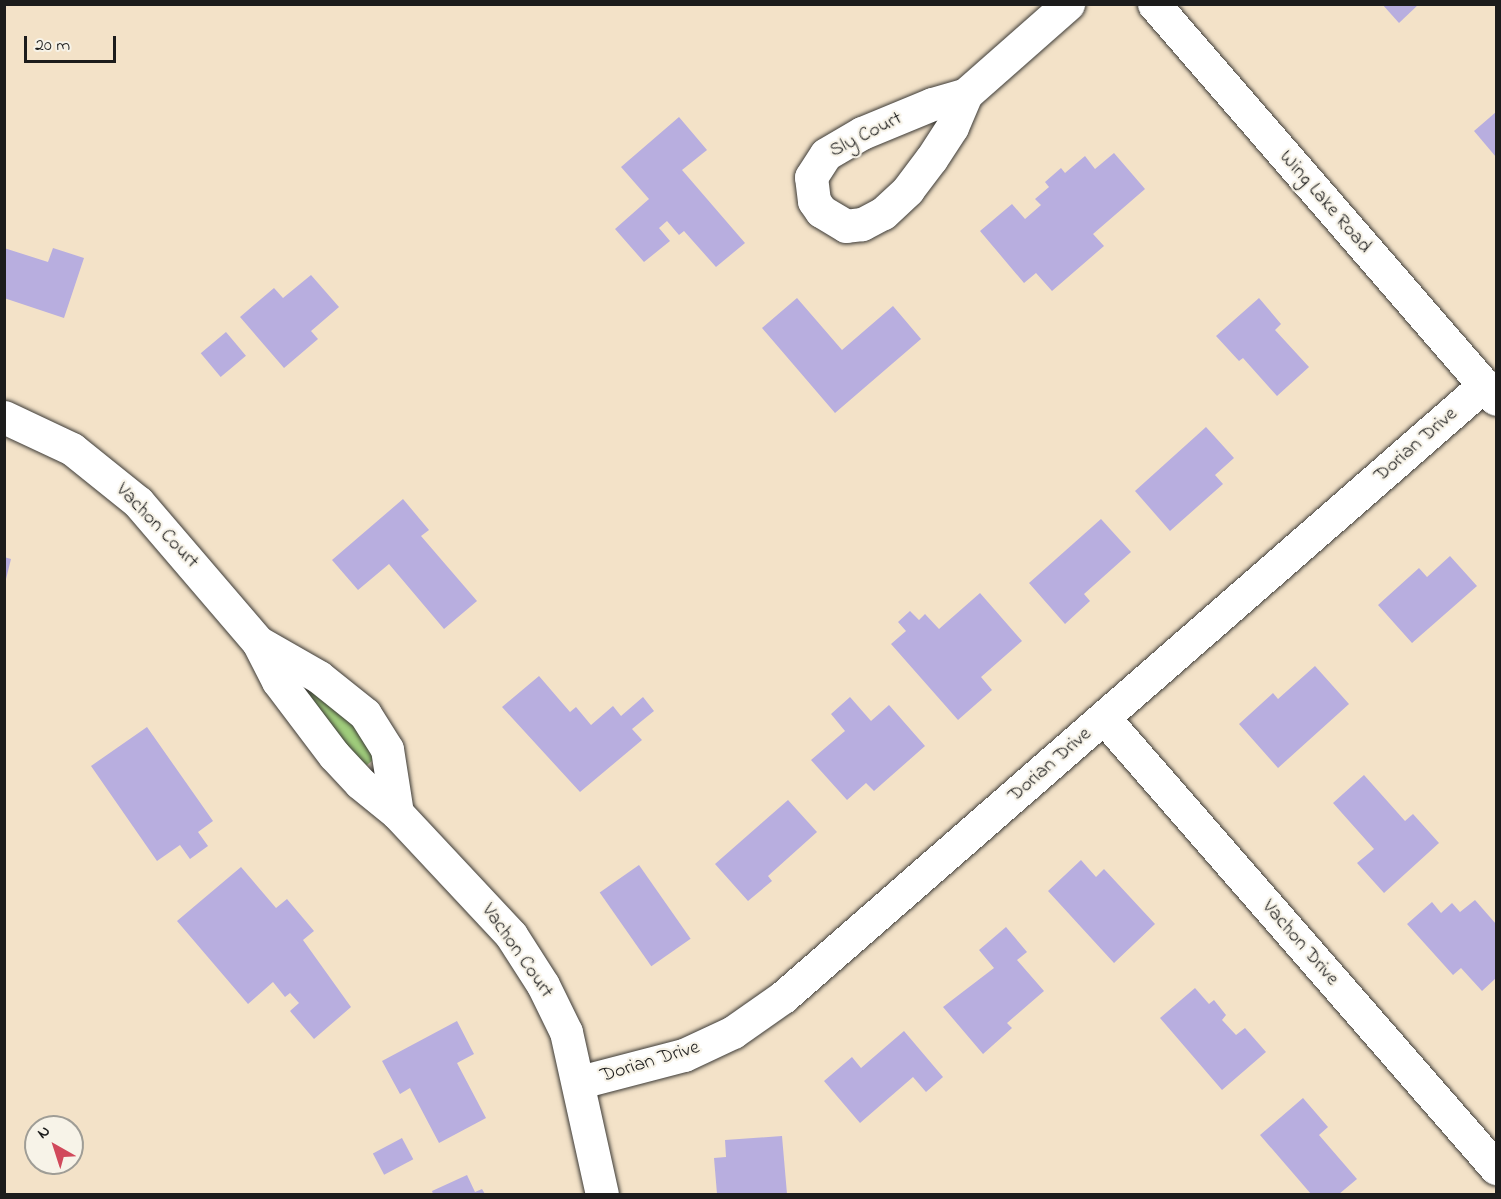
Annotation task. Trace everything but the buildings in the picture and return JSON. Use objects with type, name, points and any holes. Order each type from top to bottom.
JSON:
[{"type":"street","name":"Sly Court","points":[[966,94],[952,127],[931,159],[908,190],[883,213],[862,225],[846,226],[821,212],[814,201],[811,177],[826,154],[862,133],[932,104],[966,94],[1068,4]]},
{"type":"street","name":"Wing Lake Road","points":[[1154,4],[1490,392]]},
{"type":"street","name":"Dorian Drive","points":[[580,1082],[684,1055],[757,1016],[1104,718],[1490,392]]},
{"type":"street","name":"Vachon Court","points":[[4,417],[72,449],[138,502],[258,642],[278,681],[305,720],[360,783],[397,813],[485,904],[529,962],[567,1032],[580,1082]]},
{"type":"street","name":"Vachon Court","points":[[258,642],[319,677],[365,714],[387,749],[397,813]]},
{"type":"street","name":"Vachon Drive","points":[[1104,718],[1497,1168]]},
{"type":"street","points":[[580,1082],[602,1194]]},
{"type":"green space","points":[[305,686],[367,732],[373,760],[367,765],[360,762],[302,687]]}]
